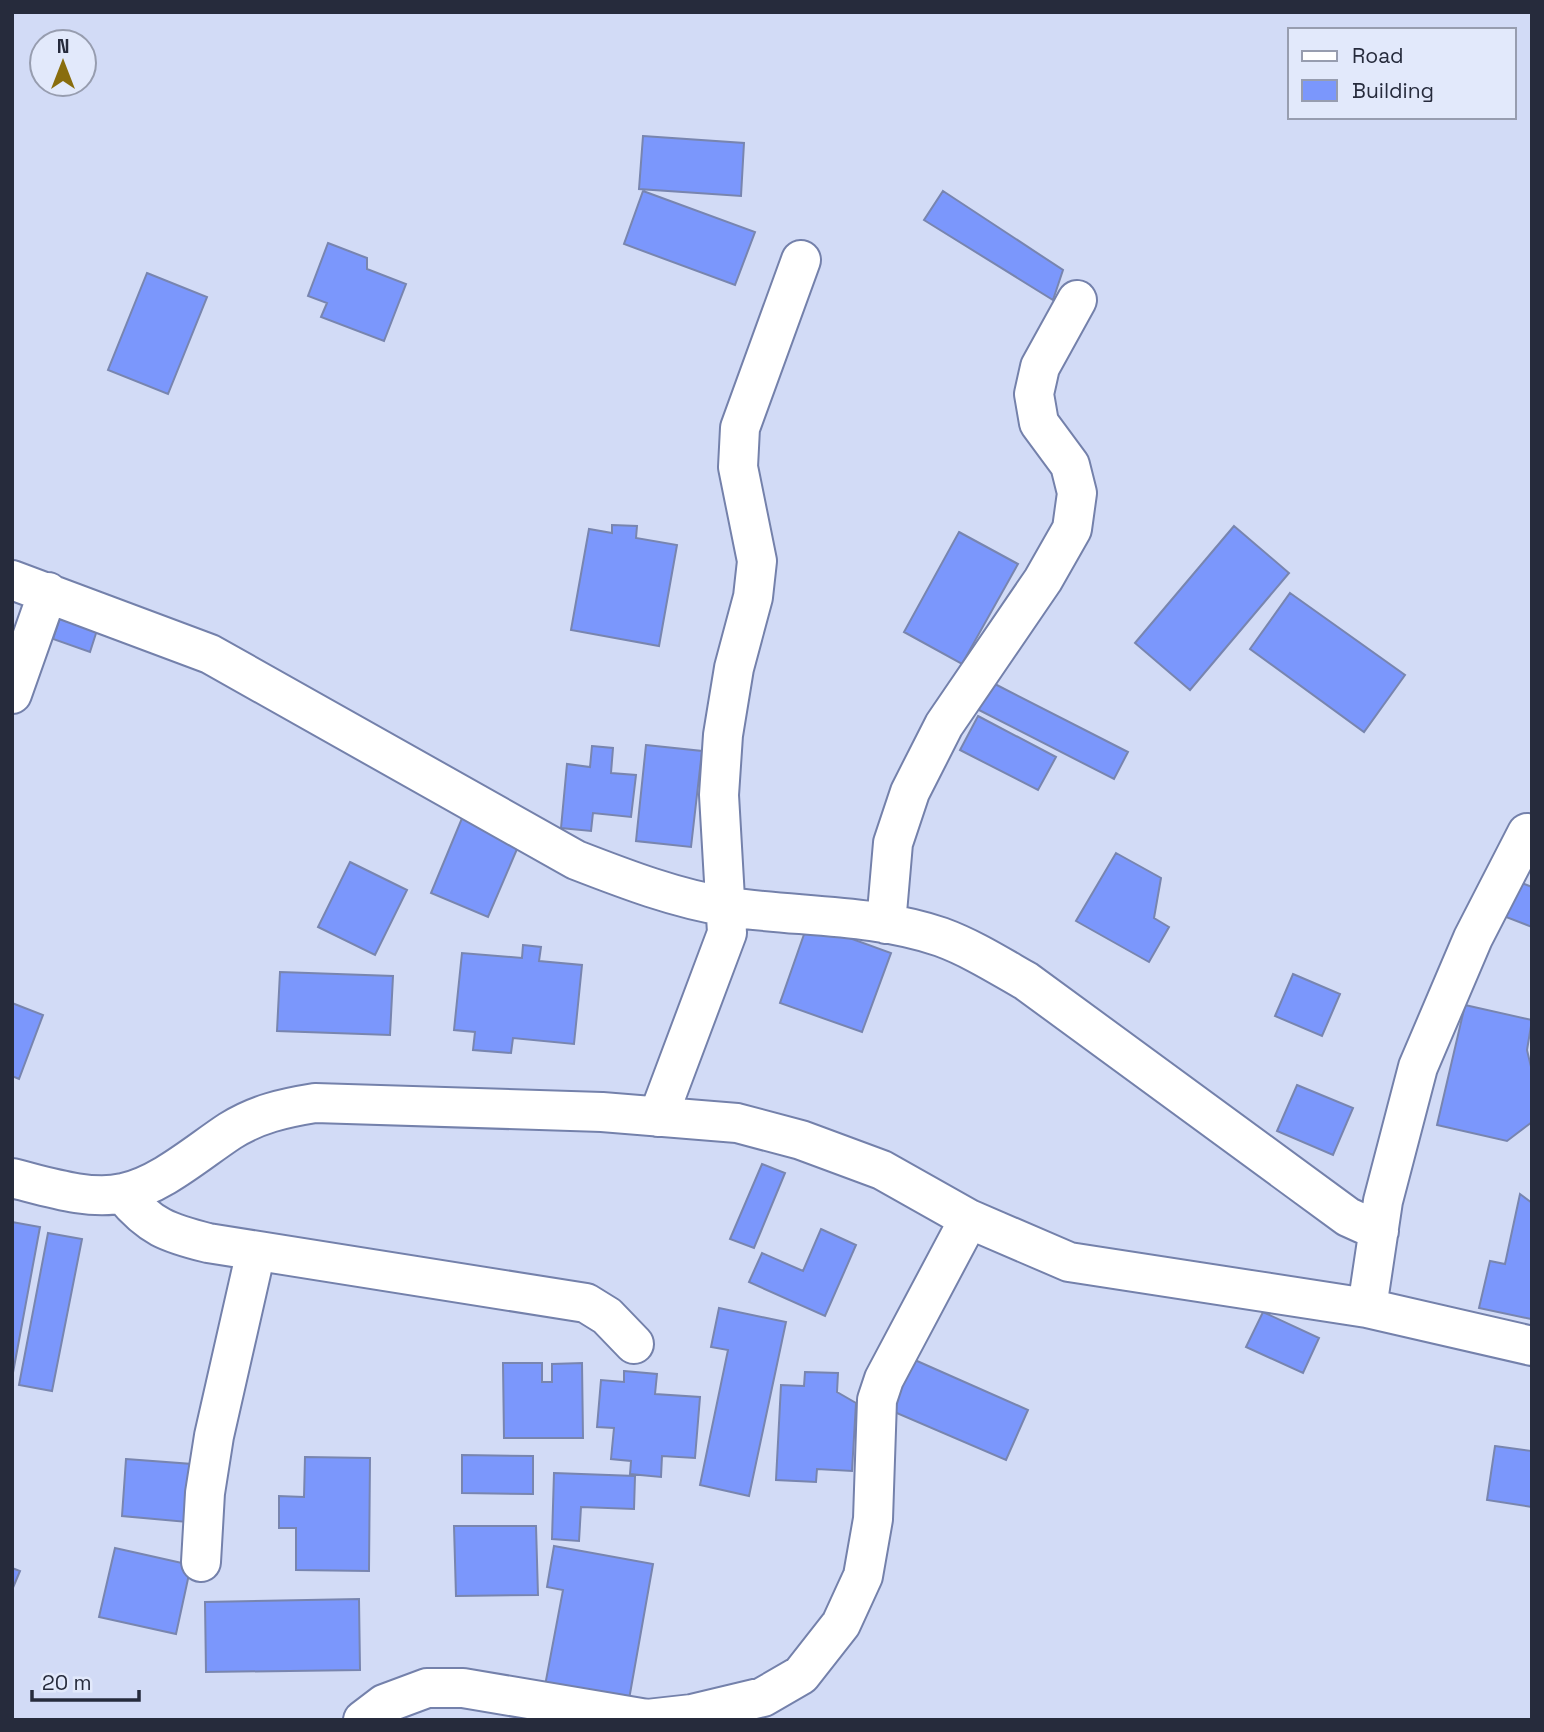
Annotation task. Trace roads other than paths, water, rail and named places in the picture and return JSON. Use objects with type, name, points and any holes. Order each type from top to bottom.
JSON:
[{"type":"street","points":[[658,1116],[727,933],[719,795],[723,735],[734,668],[753,597],[757,561],[738,467],[740,428],[801,260]]},
{"type":"street","points":[[886,924],[893,843],[910,792],[944,724],[1043,580],[1072,529],[1077,493],[1070,465],[1039,423],[1034,394],[1040,367],[1077,300]]},
{"type":"street","points":[[12,580],[210,654],[576,860],[631,882],[727,906],[886,924],[940,937],[976,953],[1026,981],[1348,1217],[1379,1231]]},
{"type":"street","points":[[12,694],[48,592]]},
{"type":"street","points":[[1367,1307],[1398,1137],[1418,1067],[1473,938],[1527,833]]},
{"type":"street","points":[[12,1178],[73,1193],[123,1194],[182,1166],[230,1131],[272,1110],[316,1103],[658,1116],[737,1123],[801,1140],[881,1170],[970,1219],[1069,1262],[1367,1307],[1532,1346]]},
{"type":"street","points":[[123,1194],[142,1217],[169,1233],[256,1251],[586,1303],[607,1316],[634,1344]]},
{"type":"street","points":[[363,1720],[384,1704],[427,1688],[463,1688],[647,1718],[670,1716],[763,1697],[801,1675],[841,1624],[863,1576],[873,1519],[877,1400],[884,1379],[970,1219]]},
{"type":"street","points":[[201,1562],[205,1493],[215,1436],[256,1251]]}]
